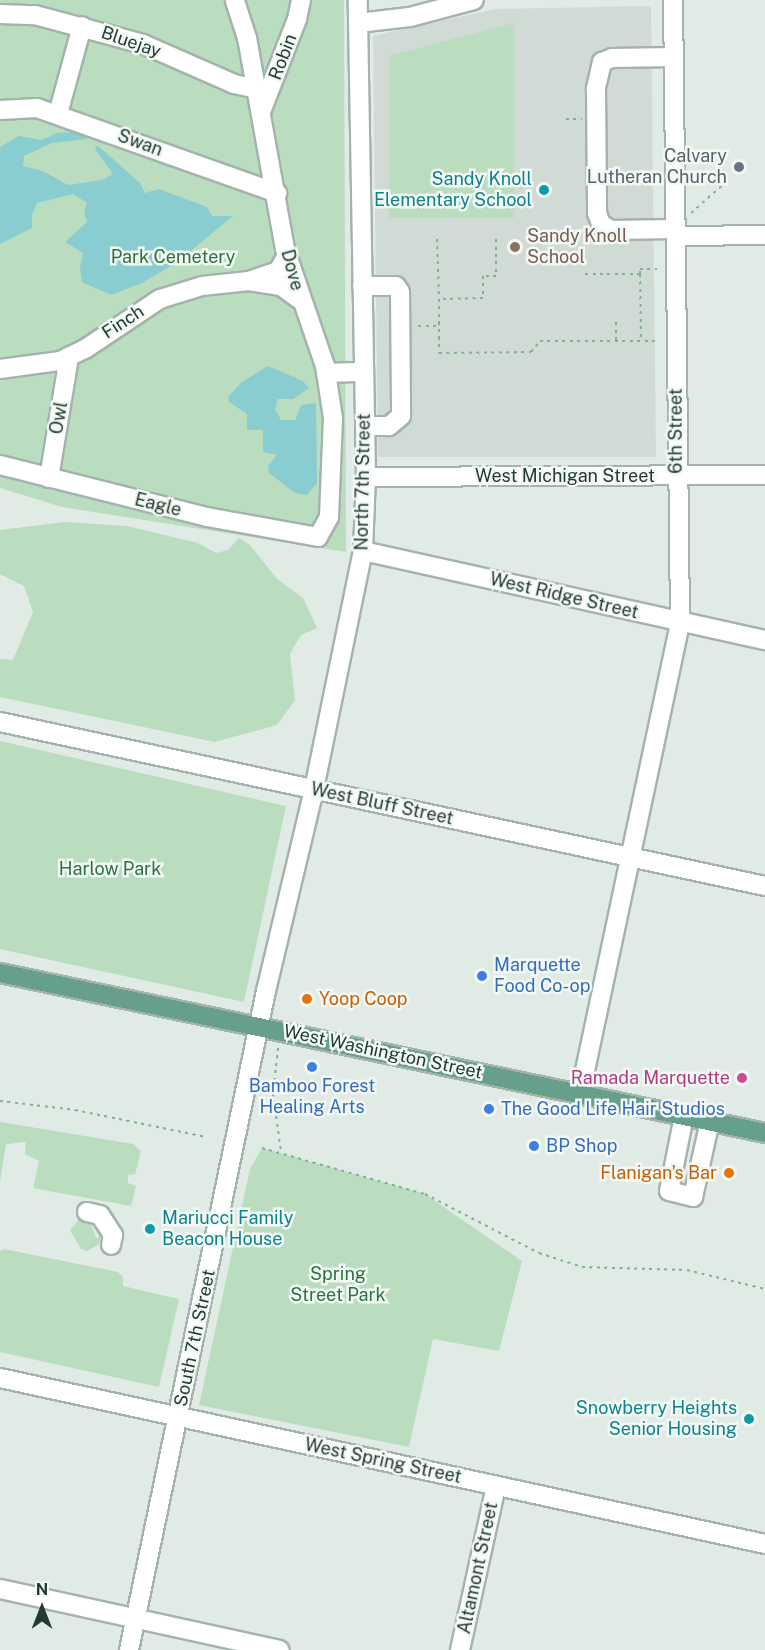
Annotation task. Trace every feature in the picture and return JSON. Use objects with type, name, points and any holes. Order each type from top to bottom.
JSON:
[{"type":"main road","name":"West Washington Street","points":[[0,973],[765,1133]]},
{"type":"street","name":"Dove","points":[[235,0],[247,38],[287,255],[326,373],[333,418],[329,518],[318,537]]},
{"type":"street","name":"Robin","points":[[261,112],[301,0]]},
{"type":"street","name":"North 7th Street","points":[[259,1026],[314,789],[363,551],[366,477],[358,0]]},
{"type":"street","points":[[358,23],[410,17],[474,0]]},
{"type":"street","name":"6th Street","points":[[580,1094],[628,856],[680,622],[676,476],[673,0]]},
{"type":"street","name":"Bluejay","points":[[0,14],[35,15],[82,26],[143,44],[234,84],[256,89]]},
{"type":"street","points":[[58,114],[82,26]]},
{"type":"street","points":[[673,57],[612,58],[602,62],[596,89],[597,213],[601,224],[612,230],[765,235]]},
{"type":"street","name":"Swan","points":[[0,110],[37,108],[58,114],[277,193]]},
{"type":"street","name":"Finch","points":[[0,369],[17,369],[69,357],[160,299],[202,286],[249,281],[278,271],[287,255]]},
{"type":"street","name":"Finch","points":[[249,281],[281,286],[300,299]]},
{"type":"street","points":[[362,286],[396,286],[400,292],[401,416],[389,426],[365,426]]},
{"type":"street","name":"Owl","points":[[49,478],[69,357]]},
{"type":"street","points":[[326,373],[364,372]]},
{"type":"street","name":"Eagle","points":[[0,465],[207,517],[318,537]]},
{"type":"street","name":"West Michigan Street","points":[[366,477],[765,475]]},
{"type":"street","name":"West Ridge Street","points":[[363,551],[765,640]]},
{"type":"street","name":"West Bluff Street","points":[[0,722],[765,886]]},
{"type":"street","name":"South 7th Street","points":[[129,1650],[259,1026]]},
{"type":"street","points":[[684,1116],[669,1191],[693,1197],[710,1121]]},
{"type":"street","points":[[87,1212],[100,1215],[113,1234],[111,1245]]},
{"type":"street","name":"West Spring Street","points":[[0,1378],[765,1544]]},
{"type":"street","name":"Altamont Street","points":[[460,1650],[496,1486]]},
{"type":"street","points":[[0,1589],[279,1650]]},
{"type":"path","points":[[566,119],[583,119]]},
{"type":"path","points":[[691,213],[726,182]]},
{"type":"path","points":[[437,239],[436,295],[439,299],[439,353],[531,352],[540,340],[658,340]]},
{"type":"path","points":[[439,299],[483,298],[483,276],[496,276],[496,239]]},
{"type":"path","points":[[641,340],[640,269],[657,269]]},
{"type":"path","points":[[585,274],[640,274]]},
{"type":"path","points":[[616,322],[616,341]]},
{"type":"path","points":[[412,326],[439,326]]},
{"type":"path","points":[[278,1050],[273,1094],[280,1152]]},
{"type":"path","points":[[0,1101],[75,1110],[206,1137]]},
{"type":"path","points":[[262,1148],[425,1194],[539,1253],[582,1267],[687,1270],[765,1289]]},
{"type":"shaded area","name":"Sandy Knoll School","points":[[651,6],[656,457],[378,457],[373,36],[495,9]]},
{"type":"green space","name":"Park Cemetery","points":[[0,0],[344,0],[346,552],[62,507],[0,488]]},
{"type":"green space","points":[[514,23],[514,218],[389,218],[389,56]]},
{"type":"green space","points":[[65,522],[127,526],[198,543],[216,553],[228,550],[239,538],[250,545],[277,579],[303,598],[317,628],[301,635],[290,654],[295,700],[277,725],[215,742],[0,697],[0,659],[13,660],[33,612],[24,586],[0,574],[0,530]]},
{"type":"green space","name":"Harlow Park","points":[[0,741],[286,806],[244,1002],[0,949]]},
{"type":"green space","points":[[0,1122],[133,1144],[141,1151],[135,1174],[128,1175],[128,1183],[136,1186],[131,1206],[33,1188],[39,1161],[25,1154],[26,1142],[6,1144],[0,1182]]},
{"type":"green space","name":"Spring Street Park","points":[[262,1148],[425,1194],[522,1261],[499,1351],[433,1339],[409,1447],[199,1405],[250,1169]]},
{"type":"green space","points":[[80,1218],[89,1219],[96,1238],[101,1235],[99,1244],[87,1251],[81,1249],[70,1230]]},
{"type":"green space","points":[[4,1249],[118,1272],[123,1277],[123,1286],[179,1299],[159,1387],[0,1352],[0,1251]]},
{"type":"water","points":[[57,133],[83,133],[87,139],[52,143],[24,156],[23,166],[43,171],[68,185],[102,180],[113,174],[95,149],[97,145],[140,183],[145,193],[159,189],[207,207],[212,216],[233,216],[176,263],[142,283],[111,295],[82,282],[80,267],[83,253],[65,242],[87,222],[84,213],[87,203],[73,194],[37,203],[32,215],[32,228],[0,244],[0,147],[19,136],[42,140]]},
{"type":"water","points":[[268,366],[303,381],[309,388],[293,399],[278,399],[275,409],[281,420],[295,420],[301,405],[316,403],[317,483],[307,495],[295,493],[269,473],[268,466],[277,455],[263,452],[263,430],[247,430],[247,414],[229,402],[228,397],[242,382]]},
{"type":"place","name":"Calvary Lutheran Church","points":[[739,167]]},
{"type":"place","name":"Sandy Knoll Elementary School","points":[[544,190]]},
{"type":"place","name":"Sandy Knoll School","points":[[515,247]]},
{"type":"place","name":"Marquette Food Co-op","points":[[482,976]]},
{"type":"place","name":"Yoop Coop","points":[[307,999]]},
{"type":"place","name":"Bamboo Forest Healing Arts","points":[[312,1067]]},
{"type":"place","name":"Ramada Marquette","points":[[742,1078]]},
{"type":"place","name":"The Good Life Hair Studios","points":[[489,1109]]},
{"type":"place","name":"BP Shop","points":[[534,1146]]},
{"type":"place","name":"Flanigan's Bar","points":[[729,1173]]},
{"type":"place","name":"Mariucci Family Beacon House","points":[[150,1229]]},
{"type":"place","name":"Snowberry Heights Senior Housing","points":[[749,1419]]}]
